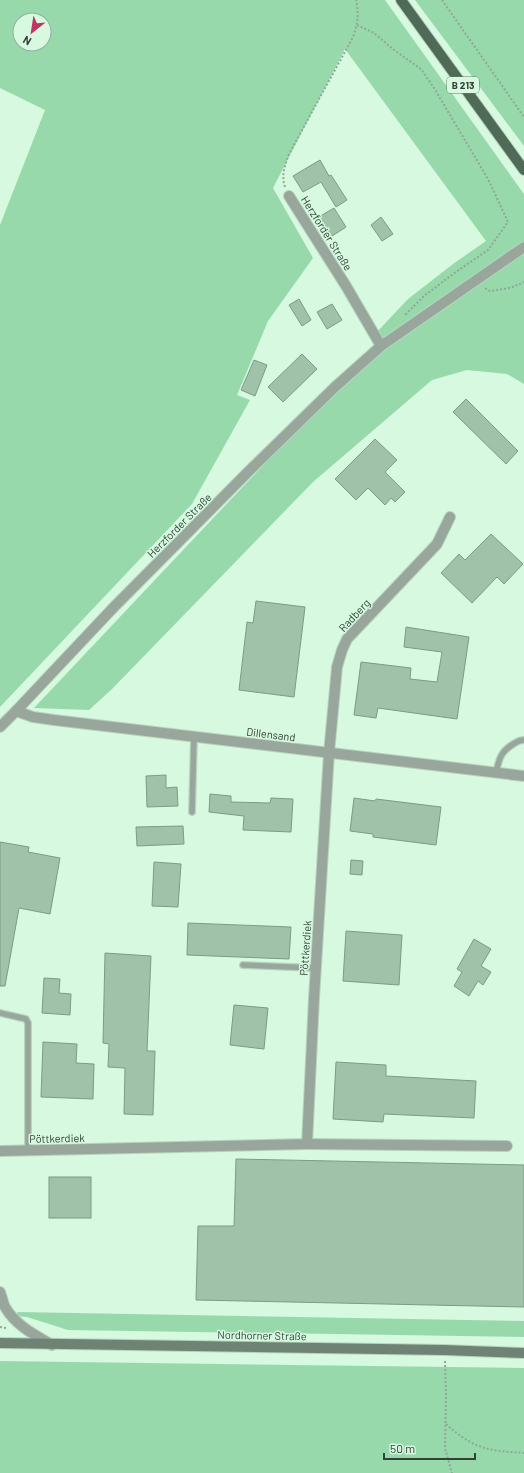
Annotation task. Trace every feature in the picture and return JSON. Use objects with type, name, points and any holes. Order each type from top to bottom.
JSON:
[{"type":"main road","name":"B 213","points":[[401,0],[524,170]]},
{"type":"main road","name":"Nordhorner Straße","points":[[0,1343],[444,1350],[524,1353]]},
{"type":"street","name":"Herzforder Straße","points":[[289,196],[346,286],[381,346]]},
{"type":"street","name":"Herzforder Straße","points":[[0,727],[113,608],[335,387],[381,346],[474,280],[524,247]]},
{"type":"street","name":"Radberg","points":[[329,754],[337,667],[347,639],[437,544],[450,517]]},
{"type":"street","name":"Dillensand","points":[[16,711],[33,717],[54,720],[329,754],[524,776]]},
{"type":"street","name":"Pöttkerdiek","points":[[307,1144],[329,754]]},
{"type":"street","name":"Pöttkerdiek","points":[[0,1151],[307,1144],[507,1146]]},
{"type":"street","points":[[0,1292],[5,1307],[15,1320],[27,1330],[52,1345]]},
{"type":"lane","points":[[192,812],[194,737]]},
{"type":"lane","points":[[496,773],[499,758],[506,748],[521,740],[524,740]]},
{"type":"lane","points":[[243,965],[316,968]]},
{"type":"lane","points":[[0,1013],[26,1019],[28,1023],[28,1150]]},
{"type":"path","points":[[289,196],[283,181],[286,161],[353,37],[359,13],[356,0]]},
{"type":"path","points":[[442,0],[524,117]]},
{"type":"path","points":[[357,25],[374,33],[394,50],[421,69],[434,88],[488,179],[508,222],[488,250],[441,282],[402,317]]},
{"type":"path","points":[[474,280],[490,291],[510,288],[524,282]]},
{"type":"path","points":[[444,1350],[446,1394],[445,1448],[452,1473]]},
{"type":"path","points":[[446,1424],[458,1434],[475,1444],[489,1449],[524,1453]]},
{"type":"green space","points":[[0,0],[385,0],[524,194],[524,384],[507,374],[467,370],[432,380],[313,482],[112,689],[89,710],[34,708],[336,388],[381,346],[375,334],[408,299],[453,264],[486,241],[345,49],[273,188],[313,258],[268,321],[237,395],[250,400],[192,504],[0,707],[0,225],[45,110],[0,88]]},
{"type":"green space","points":[[415,0],[524,0],[524,146]]},
{"type":"green space","points":[[18,1312],[524,1321],[524,1337],[68,1330],[27,1317],[14,1316]]},
{"type":"green space","points":[[0,1361],[524,1368],[524,1473],[0,1473]]},
{"type":"building","points":[[320,160],[329,176],[331,175],[347,200],[336,207],[321,182],[303,192],[293,176]]},
{"type":"building","points":[[334,208],[346,227],[329,238],[317,218]]},
{"type":"building","points":[[381,217],[393,234],[382,241],[371,225]]},
{"type":"building","points":[[299,299],[311,320],[302,326],[289,305]]},
{"type":"building","points":[[332,304],[342,320],[327,329],[317,312]]},
{"type":"building","points":[[302,354],[317,369],[283,402],[268,387]]},
{"type":"building","points":[[254,360],[267,365],[255,396],[241,390]]},
{"type":"building","points":[[466,399],[518,451],[506,464],[453,412]]},
{"type":"building","points":[[375,439],[397,460],[385,472],[405,492],[395,502],[391,498],[385,505],[368,488],[356,500],[335,479]]},
{"type":"building","points":[[491,534],[523,564],[504,584],[497,577],[472,603],[441,573],[459,554],[465,560]]},
{"type":"building","points":[[256,601],[305,607],[294,697],[239,690],[247,622],[253,623]]},
{"type":"building","points":[[406,627],[469,637],[457,719],[378,708],[376,718],[354,715],[361,662],[411,668],[410,679],[437,682],[442,652],[404,647]]},
{"type":"building","points":[[166,775],[166,788],[177,787],[178,806],[147,807],[146,776]]},
{"type":"building","points":[[210,794],[231,796],[231,802],[270,803],[271,798],[293,799],[291,832],[243,830],[244,816],[209,812]]},
{"type":"building","points":[[354,798],[375,801],[376,799],[441,807],[436,845],[373,837],[373,834],[350,831]]},
{"type":"building","points":[[183,826],[184,844],[137,846],[136,827]]},
{"type":"building","points":[[0,842],[29,847],[28,852],[60,858],[50,914],[19,908],[5,986],[0,986]]},
{"type":"building","points":[[351,860],[363,861],[362,875],[350,874]]},
{"type":"building","points":[[154,862],[181,864],[178,907],[152,906]]},
{"type":"building","points":[[188,923],[291,927],[289,959],[187,955]]},
{"type":"building","points":[[346,931],[402,935],[399,985],[343,981]]},
{"type":"building","points":[[474,939],[491,949],[481,966],[491,972],[483,985],[478,981],[469,996],[454,986],[462,972],[457,969]]},
{"type":"building","points":[[105,953],[151,956],[147,1051],[155,1051],[153,1115],[124,1114],[125,1068],[108,1067],[109,1044],[103,1043]]},
{"type":"building","points":[[44,978],[60,979],[59,993],[71,994],[70,1015],[42,1013]]},
{"type":"building","points":[[234,1005],[268,1008],[264,1049],[230,1045]]},
{"type":"building","points":[[43,1042],[77,1044],[76,1063],[94,1064],[93,1099],[41,1097]]},
{"type":"building","points":[[336,1062],[386,1065],[386,1076],[476,1081],[474,1118],[384,1114],[383,1122],[333,1119]]},
{"type":"building","points":[[236,1159],[524,1165],[524,1307],[196,1300],[198,1226],[234,1226]]},
{"type":"building","points":[[49,1177],[91,1177],[91,1218],[49,1218]]}]
